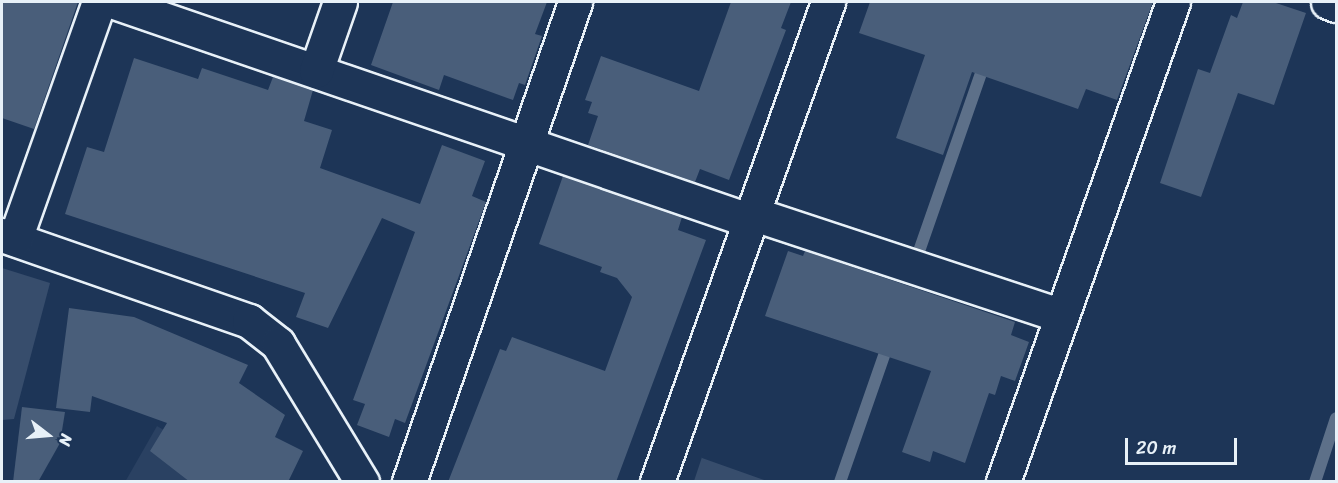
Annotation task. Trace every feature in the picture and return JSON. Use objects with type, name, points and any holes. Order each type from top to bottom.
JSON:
[{"type":"street","points":[[99,2],[8,237],[249,321],[278,344],[362,482]]},
{"type":"street","points":[[114,2],[526,144],[1062,316]]},
{"type":"street","points":[[316,71],[340,2]]},
{"type":"street","points":[[409,482],[575,2]]},
{"type":"street","points":[[657,482],[828,2]]},
{"type":"street","points":[[1003,482],[1173,2]]},
{"type":"street","points":[[1328,2],[1336,5]]},
{"type":"shaded area","points":[[2,268],[50,283],[14,419],[2,420]]},
{"type":"shaded area","points":[[157,426],[199,451],[214,482],[125,482]]},
{"type":"shaded area","points":[[702,458],[767,481],[694,481]]},
{"type":"building","points":[[2,2],[78,2],[34,129],[2,118]]},
{"type":"building","points":[[393,2],[547,2],[535,34],[542,36],[525,85],[519,83],[513,100],[444,75],[439,90],[371,65]]},
{"type":"building","points":[[731,2],[791,2],[781,28],[786,30],[729,180],[700,169],[695,182],[588,145],[598,116],[588,113],[592,102],[585,100],[601,56],[699,91]]},
{"type":"building","points":[[870,2],[1153,2],[1117,100],[1086,89],[1078,109],[972,72],[943,155],[896,138],[925,55],[859,33]]},
{"type":"building","points":[[1243,2],[1273,2],[1306,13],[1274,105],[1238,93],[1201,197],[1160,183],[1198,69],[1210,73],[1231,15],[1237,18]]},
{"type":"building","points":[[134,58],[198,79],[202,68],[268,90],[273,77],[313,90],[304,121],[332,130],[320,168],[420,204],[442,145],[485,161],[472,196],[486,202],[405,423],[395,419],[389,437],[357,425],[365,404],[353,400],[415,232],[382,218],[328,328],[296,317],[305,293],[65,214],[87,147],[104,152]]},
{"type":"building","points":[[563,176],[682,217],[678,230],[706,240],[616,482],[448,482],[500,349],[506,351],[512,337],[605,371],[632,297],[617,278],[600,272],[602,267],[539,244]]},
{"type":"building","points":[[788,251],[803,256],[805,251],[1015,322],[1011,335],[1029,342],[1015,381],[1001,376],[995,395],[989,393],[965,463],[933,451],[930,462],[902,452],[931,371],[765,316]]},
{"type":"building","points":[[69,308],[134,317],[248,365],[239,383],[285,415],[275,437],[303,451],[288,482],[190,482],[150,451],[167,423],[92,396],[90,412],[56,408]]},
{"type":"building","points":[[22,407],[65,412],[60,443],[38,482],[13,482]]},
{"type":"waterway","points":[[917,257],[986,59]]},
{"type":"waterway","points":[[840,482],[889,341]]},
{"type":"waterway","points":[[1315,482],[1336,418]]}]
